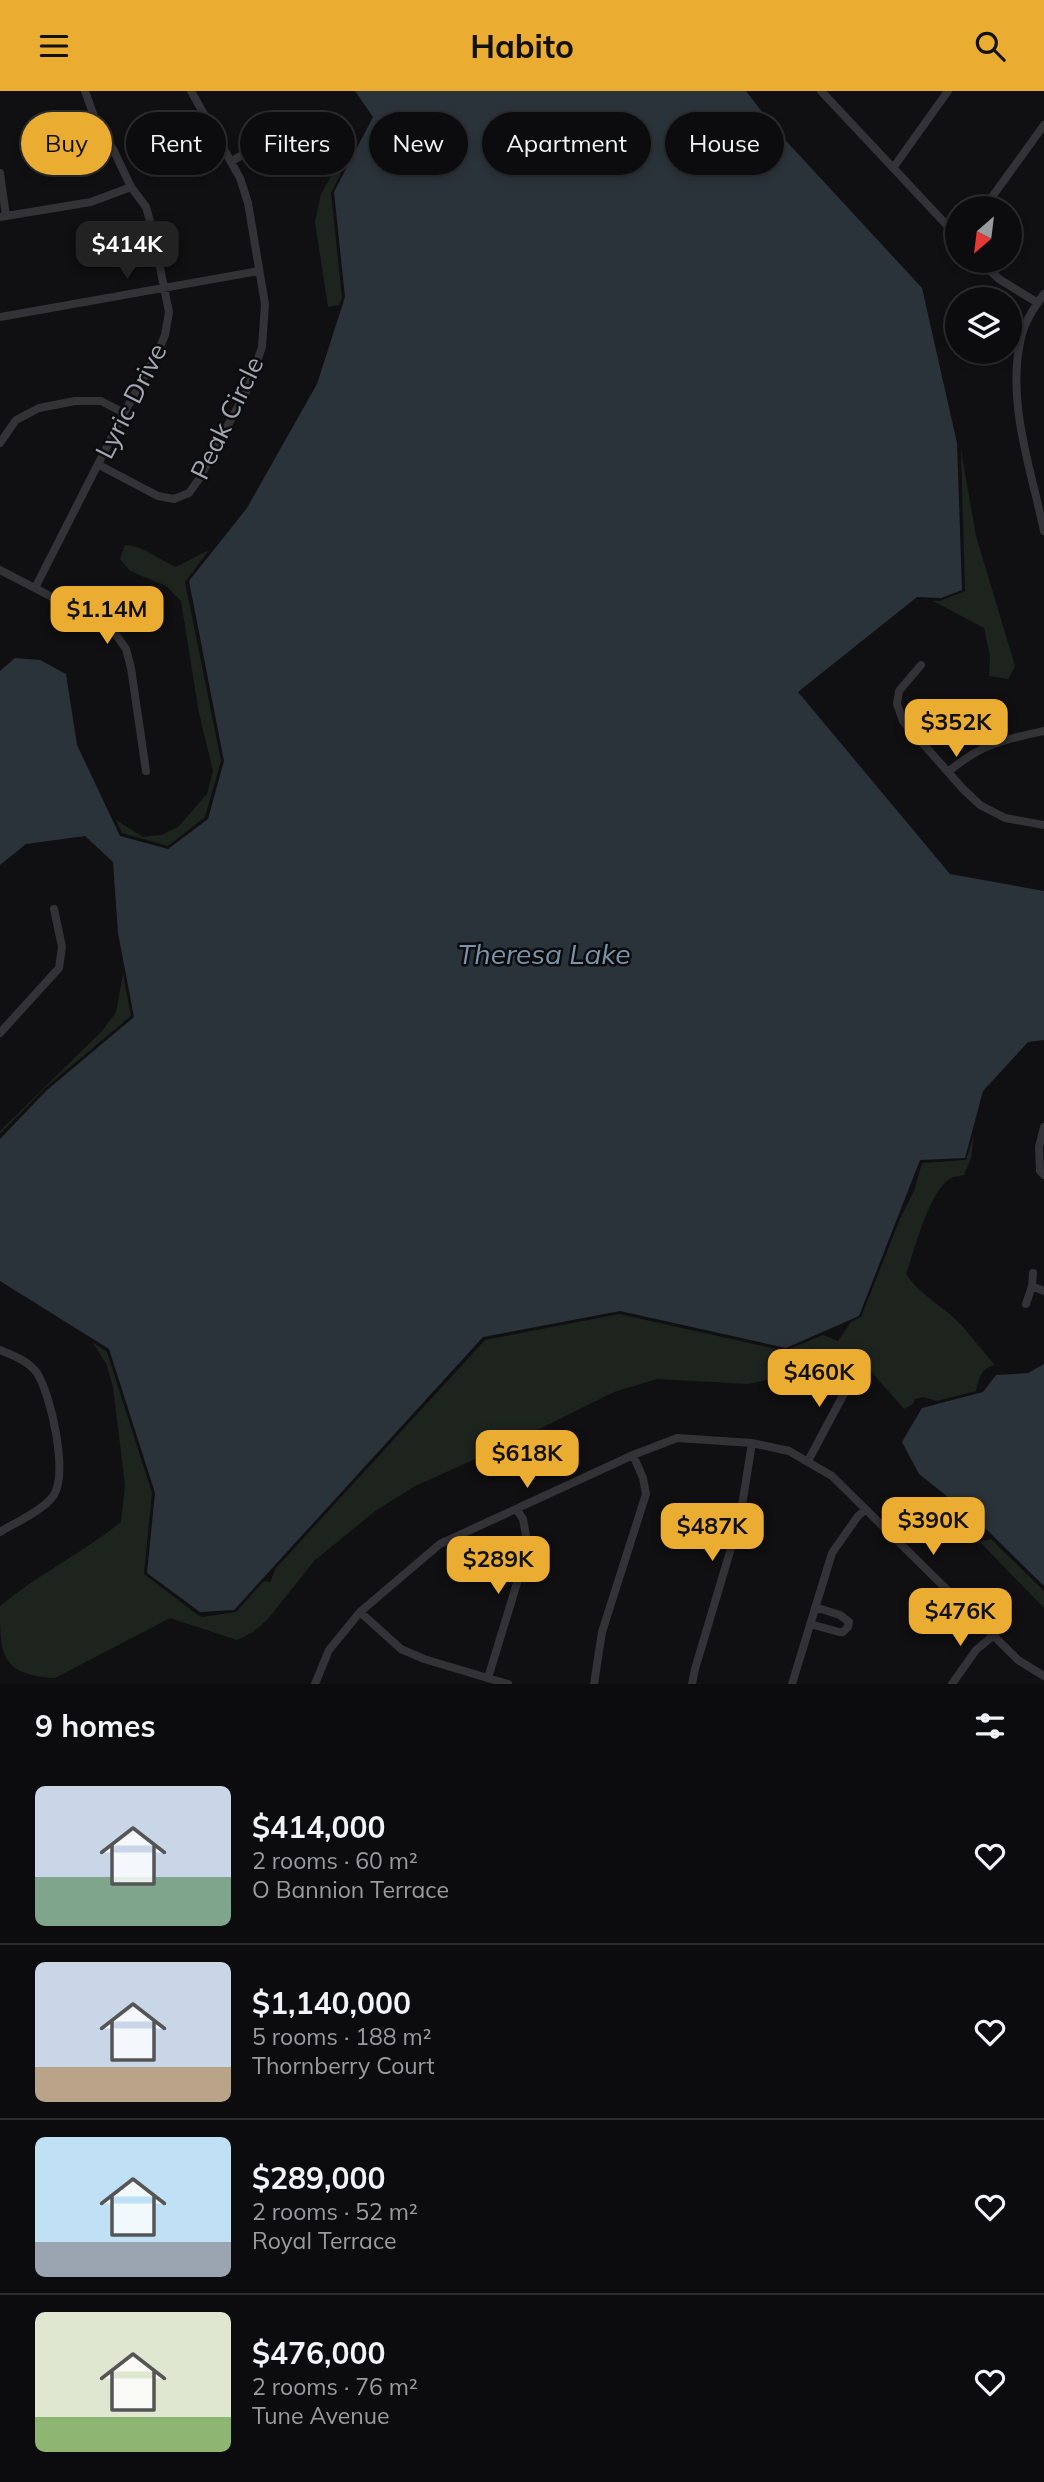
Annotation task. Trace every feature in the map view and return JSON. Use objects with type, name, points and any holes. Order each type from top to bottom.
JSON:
[{"type":"street","name":"Lyric Drive","points":[[34,589],[158,352],[165,335],[169,312],[146,207],[131,187],[113,149],[100,133],[85,91]]},
{"type":"street","name":"Peak Circle","points":[[99,465],[158,496],[174,499],[189,493],[199,479],[256,369],[266,323],[248,203],[232,161],[191,91]]},
{"type":"street","points":[[893,168],[948,91]]},
{"type":"street","points":[[825,92],[945,223]]},
{"type":"street","points":[[993,196],[1044,125]]},
{"type":"street","points":[[232,161],[240,156]]},
{"type":"street","points":[[0,173],[3,217],[91,202],[131,187]]},
{"type":"street","points":[[0,317],[259,271]]},
{"type":"street","points":[[993,273],[1038,303]]},
{"type":"street","points":[[1044,294],[1021,335],[1017,364],[1017,405],[1044,531]]},
{"type":"street","points":[[0,443],[16,420],[39,408],[75,401],[101,401],[124,413]]},
{"type":"street","points":[[2,575],[102,623],[117,636],[126,649],[146,771]]},
{"type":"street","points":[[921,664],[899,691],[897,704],[902,720],[980,805],[1005,818],[1044,825]]},
{"type":"street","points":[[948,772],[985,746],[1044,731]]},
{"type":"street","points":[[0,1033],[59,968],[62,947],[54,909]]},
{"type":"street","points":[[1044,1127],[1039,1147],[1040,1171],[1044,1175]]},
{"type":"street","points":[[1026,1304],[1032,1286],[1032,1273]]},
{"type":"street","points":[[1032,1286],[1044,1291]]},
{"type":"street","points":[[0,1350],[20,1359],[36,1371],[46,1394],[58,1451],[59,1472],[55,1493],[48,1502],[0,1532]]},
{"type":"street","points":[[808,1461],[856,1371]]},
{"type":"street","points":[[315,1684],[329,1650],[360,1612],[440,1544],[633,1455],[677,1438],[752,1443],[789,1451],[832,1476],[1018,1660],[1044,1676]]},
{"type":"street","points":[[692,1684],[740,1518],[752,1443]]},
{"type":"street","points":[[594,1684],[602,1632],[646,1494],[643,1478],[633,1455]]},
{"type":"street","points":[[488,1678],[528,1546],[523,1519],[517,1510]]},
{"type":"street","points":[[792,1684],[832,1553],[858,1516],[866,1510]]},
{"type":"street","points":[[810,1624],[839,1632],[848,1627],[849,1622],[845,1617],[815,1607]]},
{"type":"street","points":[[360,1612],[401,1649],[424,1659],[508,1684]]},
{"type":"street","points":[[952,1684],[976,1650],[993,1636]]},
{"type":"shaded area","points":[[332,175],[340,175],[331,193],[342,297],[339,305],[328,307],[315,222],[321,194]]},
{"type":"shaded area","points":[[961,450],[976,536],[1015,666],[1008,679],[989,676],[990,655],[984,628],[933,601],[965,591]]},
{"type":"shaded area","points":[[125,545],[145,550],[176,567],[209,550],[185,582],[221,761],[205,817],[168,846],[122,833],[116,820],[143,837],[161,835],[178,827],[207,794],[213,771],[199,713],[181,601],[166,586],[130,571],[120,559]]},
{"type":"shaded area","points":[[123,974],[131,1016],[45,1088],[0,1134],[0,1131],[102,1031],[116,1012]]},
{"type":"shaded area","points":[[974,1135],[971,1158],[964,1175],[953,1177],[944,1183],[937,1193],[924,1221],[906,1274],[923,1293],[960,1324],[995,1365],[984,1371],[976,1391],[937,1401],[923,1397],[915,1399],[913,1404],[904,1409],[869,1369],[845,1358],[810,1348],[768,1380],[748,1384],[657,1379],[614,1392],[509,1444],[415,1486],[374,1512],[314,1561],[268,1619],[253,1632],[237,1640],[170,1618],[55,1678],[23,1672],[13,1667],[7,1659],[1,1637],[0,1606],[121,1522],[125,1485],[113,1387],[106,1363],[92,1342],[107,1352],[152,1493],[144,1574],[202,1617],[236,1612],[264,1581],[270,1582],[276,1568],[485,1340],[619,1314],[785,1351],[823,1335],[838,1341],[851,1322],[861,1317],[914,1191],[922,1163],[966,1160]]},
{"type":"shaded area","points":[[991,1539],[1044,1591],[1044,1608],[980,1542]]},
{"type":"water","name":"Theresa Lake","points":[[355,91],[746,91],[762,112],[665,112],[665,175],[784,175],[784,139],[922,288],[957,443],[962,590],[941,598],[917,597],[798,692],[950,874],[1044,891],[1044,1040],[1028,1042],[983,1091],[965,1158],[920,1160],[859,1316],[786,1348],[620,1311],[483,1337],[234,1610],[200,1612],[147,1573],[155,1493],[109,1349],[0,1281],[0,1139],[47,1090],[134,1017],[118,933],[113,862],[85,836],[26,844],[0,865],[0,671],[15,658],[40,660],[66,674],[77,745],[120,836],[168,849],[208,819],[224,761],[189,581],[247,508],[317,384],[345,297],[334,192],[343,175],[355,175],[355,152],[369,125],[369,175],[468,175],[468,112],[370,112]]},
{"type":"water","points":[[1044,1364],[1044,1586],[977,1520],[919,1474],[902,1442],[922,1408],[983,1392],[996,1375],[1028,1373]]}]
